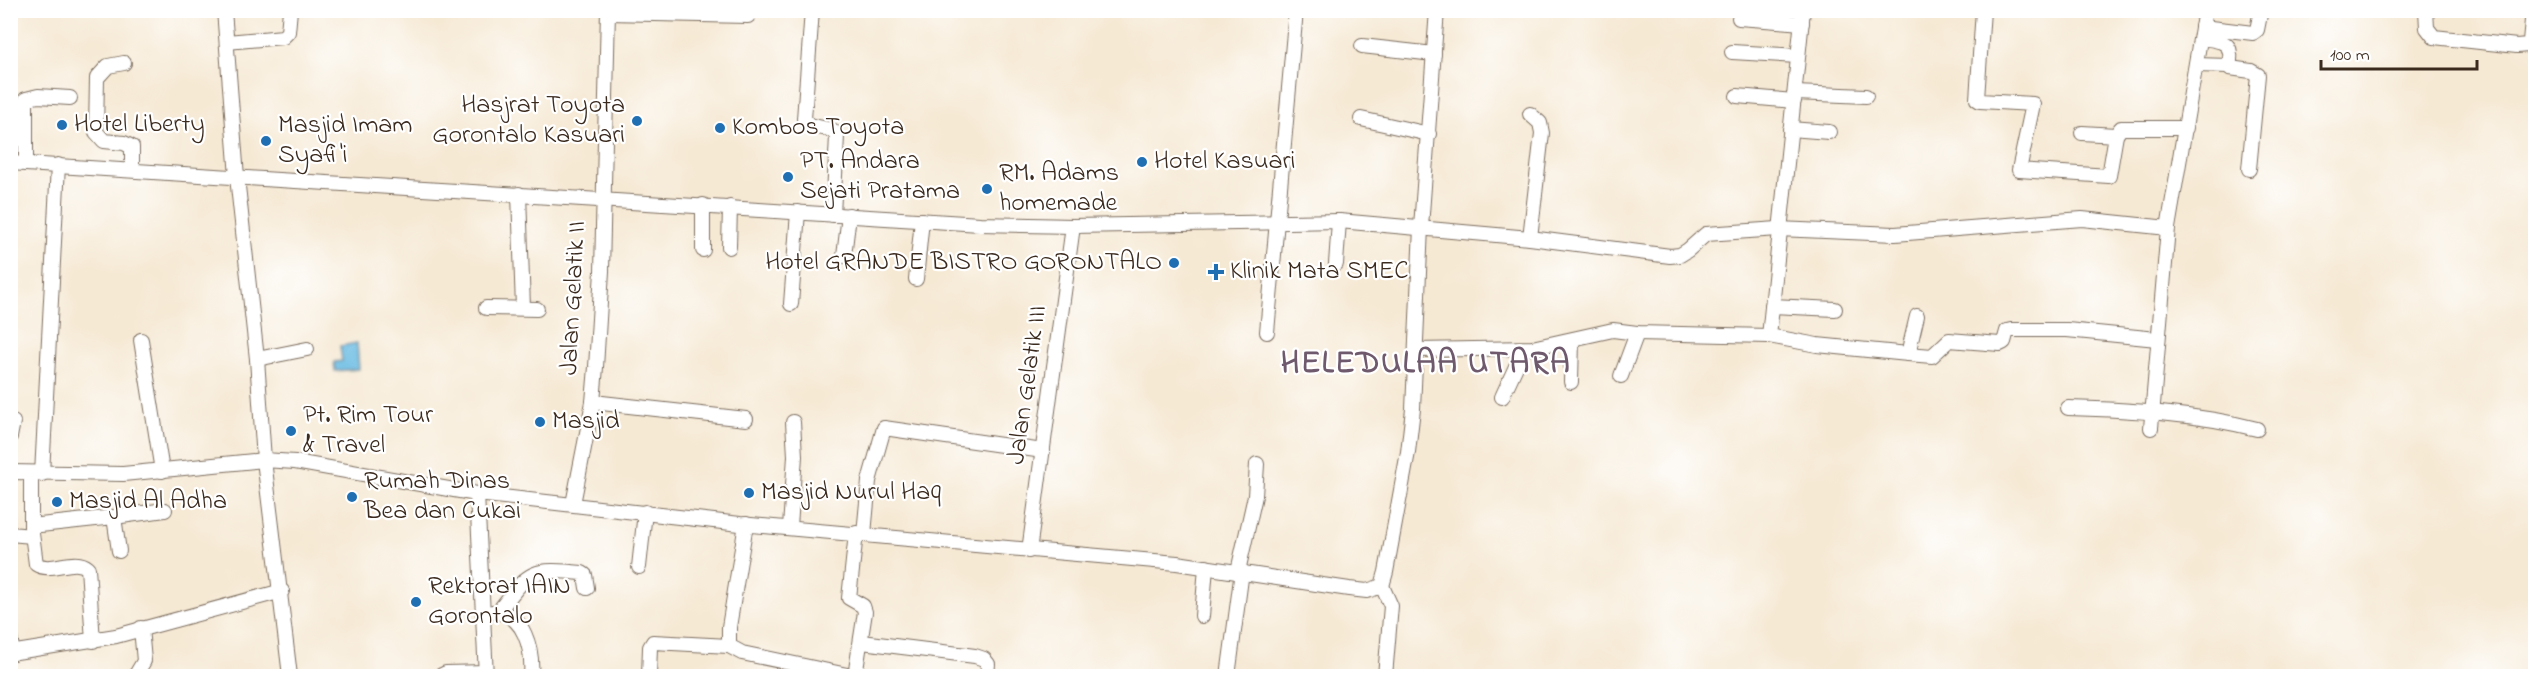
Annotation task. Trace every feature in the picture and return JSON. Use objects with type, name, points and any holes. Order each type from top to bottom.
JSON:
[{"type":"street","points":[[224,10],[237,177],[257,359],[264,460],[282,591],[290,676]]},
{"type":"street","points":[[227,42],[283,37],[288,32],[290,10]]},
{"type":"street","points":[[812,10],[804,119],[809,125],[832,130],[837,136],[833,215]]},
{"type":"street","points":[[1267,332],[1296,10]]},
{"type":"street","points":[[1385,676],[1391,606],[1382,586],[1408,452],[1416,350],[1421,226],[1437,10]]},
{"type":"street","points":[[1983,10],[1977,99],[2033,104],[2019,170],[2109,176],[2116,135],[2121,128],[2186,128]]},
{"type":"street","points":[[2151,428],[2168,228],[2205,10]]},
{"type":"street","points":[[2201,32],[2253,33],[2257,30],[2261,10]]},
{"type":"street","points":[[2426,10],[2427,28],[2434,37],[2517,46],[2527,45],[2530,41],[2533,10]]},
{"type":"street","points":[[608,12],[688,12],[748,16]]},
{"type":"street","name":"Jalan Gelatik II","points":[[573,504],[592,402],[602,271],[608,12]]},
{"type":"street","points":[[1739,18],[1802,17],[1795,97],[1778,229],[1769,336]]},
{"type":"street","points":[[2201,32],[2227,45],[2230,53],[2229,66]]},
{"type":"street","points":[[1362,46],[1434,54]]},
{"type":"street","points":[[1732,52],[1798,56]]},
{"type":"street","points":[[124,63],[108,66],[97,78],[96,132],[104,141],[124,142],[132,147],[132,170]]},
{"type":"street","points":[[2196,64],[2229,66],[2233,69],[2255,73],[2259,79],[2248,169]]},
{"type":"street","points":[[26,164],[26,99],[38,96],[70,98]]},
{"type":"street","points":[[1737,96],[1866,96]]},
{"type":"street","points":[[1530,114],[1540,123],[1542,133],[1530,237]]},
{"type":"street","points":[[1361,119],[1429,134]]},
{"type":"street","points":[[1790,129],[1829,132]]},
{"type":"street","points":[[2082,133],[2116,135]]},
{"type":"street","points":[[10,163],[703,205],[980,225],[1073,226],[1339,221],[1421,226],[1530,237],[1670,256],[1680,255],[1706,234],[1778,229],[1895,234],[2082,219],[2168,228]]},
{"type":"street","points":[[58,165],[32,531],[36,564],[40,567],[80,564],[88,568],[93,641]]},
{"type":"street","points":[[486,308],[530,309],[519,194]]},
{"type":"street","points":[[703,205],[703,250]]},
{"type":"street","points":[[729,248],[730,207]]},
{"type":"street","points":[[791,304],[798,212]]},
{"type":"street","points":[[844,256],[849,215]]},
{"type":"street","points":[[916,279],[922,220]]},
{"type":"street","points":[[1336,264],[1339,221]]},
{"type":"street","name":"Jalan Gelatik III","points":[[1029,551],[1073,226]]},
{"type":"street","points":[[1772,306],[1835,309]]},
{"type":"street","points":[[1908,354],[1917,316]]},
{"type":"street","points":[[1416,350],[1524,349],[1613,330],[1637,333],[1769,336],[1816,345],[1932,356],[1949,340],[2000,344],[2004,342],[2007,331],[2011,330],[2067,330],[2157,339]]},
{"type":"street","points":[[1621,376],[1637,333]]},
{"type":"street","points":[[141,340],[162,471]]},
{"type":"street","points":[[1571,382],[1572,340]]},
{"type":"street","points":[[257,359],[307,349]]},
{"type":"street","points":[[1502,397],[1524,349]]},
{"type":"street","points":[[592,402],[746,419]]},
{"type":"street","points":[[2068,408],[2152,411],[2211,418],[2257,429]]},
{"type":"street","points":[[10,437],[13,422]]},
{"type":"street","points":[[790,527],[795,456],[793,422]]},
{"type":"street","points":[[649,676],[650,647],[653,642],[729,646],[742,653],[853,676],[862,642],[865,608],[849,598],[869,481],[884,428],[1043,451]]},
{"type":"street","points":[[10,472],[123,474],[264,460],[322,466],[477,494],[746,524],[1206,567],[1362,591],[1382,586]]},
{"type":"street","points":[[1228,676],[1245,531],[1254,506],[1257,464]]},
{"type":"street","points":[[440,676],[446,673],[486,674],[477,494]]},
{"type":"street","points":[[10,534],[165,510]]},
{"type":"street","points":[[639,567],[645,512]]},
{"type":"street","points":[[114,517],[119,551]]},
{"type":"street","points":[[729,646],[729,627],[746,524]]},
{"type":"street","points":[[1202,616],[1206,567]]},
{"type":"street","points":[[498,612],[524,579],[540,572],[582,573],[585,575],[588,588]]},
{"type":"street","points":[[10,637],[12,653],[93,641],[282,591]]},
{"type":"street","points":[[483,612],[498,612],[516,621],[523,631],[531,655],[531,676]]},
{"type":"street","points":[[135,676],[144,660],[141,628]]},
{"type":"street","points":[[862,642],[975,656],[984,659],[988,664],[987,676]]},
{"type":"water","points":[[357,343],[359,369],[335,371],[334,362],[342,361],[340,346]]},
{"type":"place","name":"Hasjrat Toyota Gorontalo Kasuari","points":[[637,121]]},
{"type":"place","name":"Hotel Liberty","points":[[62,125]]},
{"type":"place","name":"Kombos Toyota","points":[[720,128]]},
{"type":"place","name":"Masjid Imam Syafi'i","points":[[266,141]]},
{"type":"place","name":"Hotel Kasuari","points":[[1142,162]]},
{"type":"place","name":"PT. Andara Sejati Pratama","points":[[788,177]]},
{"type":"place","name":"RM. Adams homemade","points":[[987,189]]},
{"type":"place","name":"Hotel GRANDE BISTRO GORONTALO","points":[[1174,263]]},
{"type":"place","name":"Klinik Mata SMEC","points":[[1216,272]]},
{"type":"place","name":"Masjid","points":[[540,422]]},
{"type":"place","name":"Pt. Rim Tour & Travel","points":[[291,431]]},
{"type":"place","name":"Masjid Nurul Haq","points":[[749,493]]},
{"type":"place","name":"Rumah Dinas Bea dan Cukai","points":[[352,497]]},
{"type":"place","name":"Masjid Al Adha","points":[[57,502]]},
{"type":"place","name":"Rektorat IAIN Gorontalo","points":[[416,602]]},
{"type":"district","name":"HELEDULAA UTARA","points":[[1426,364]]}]
